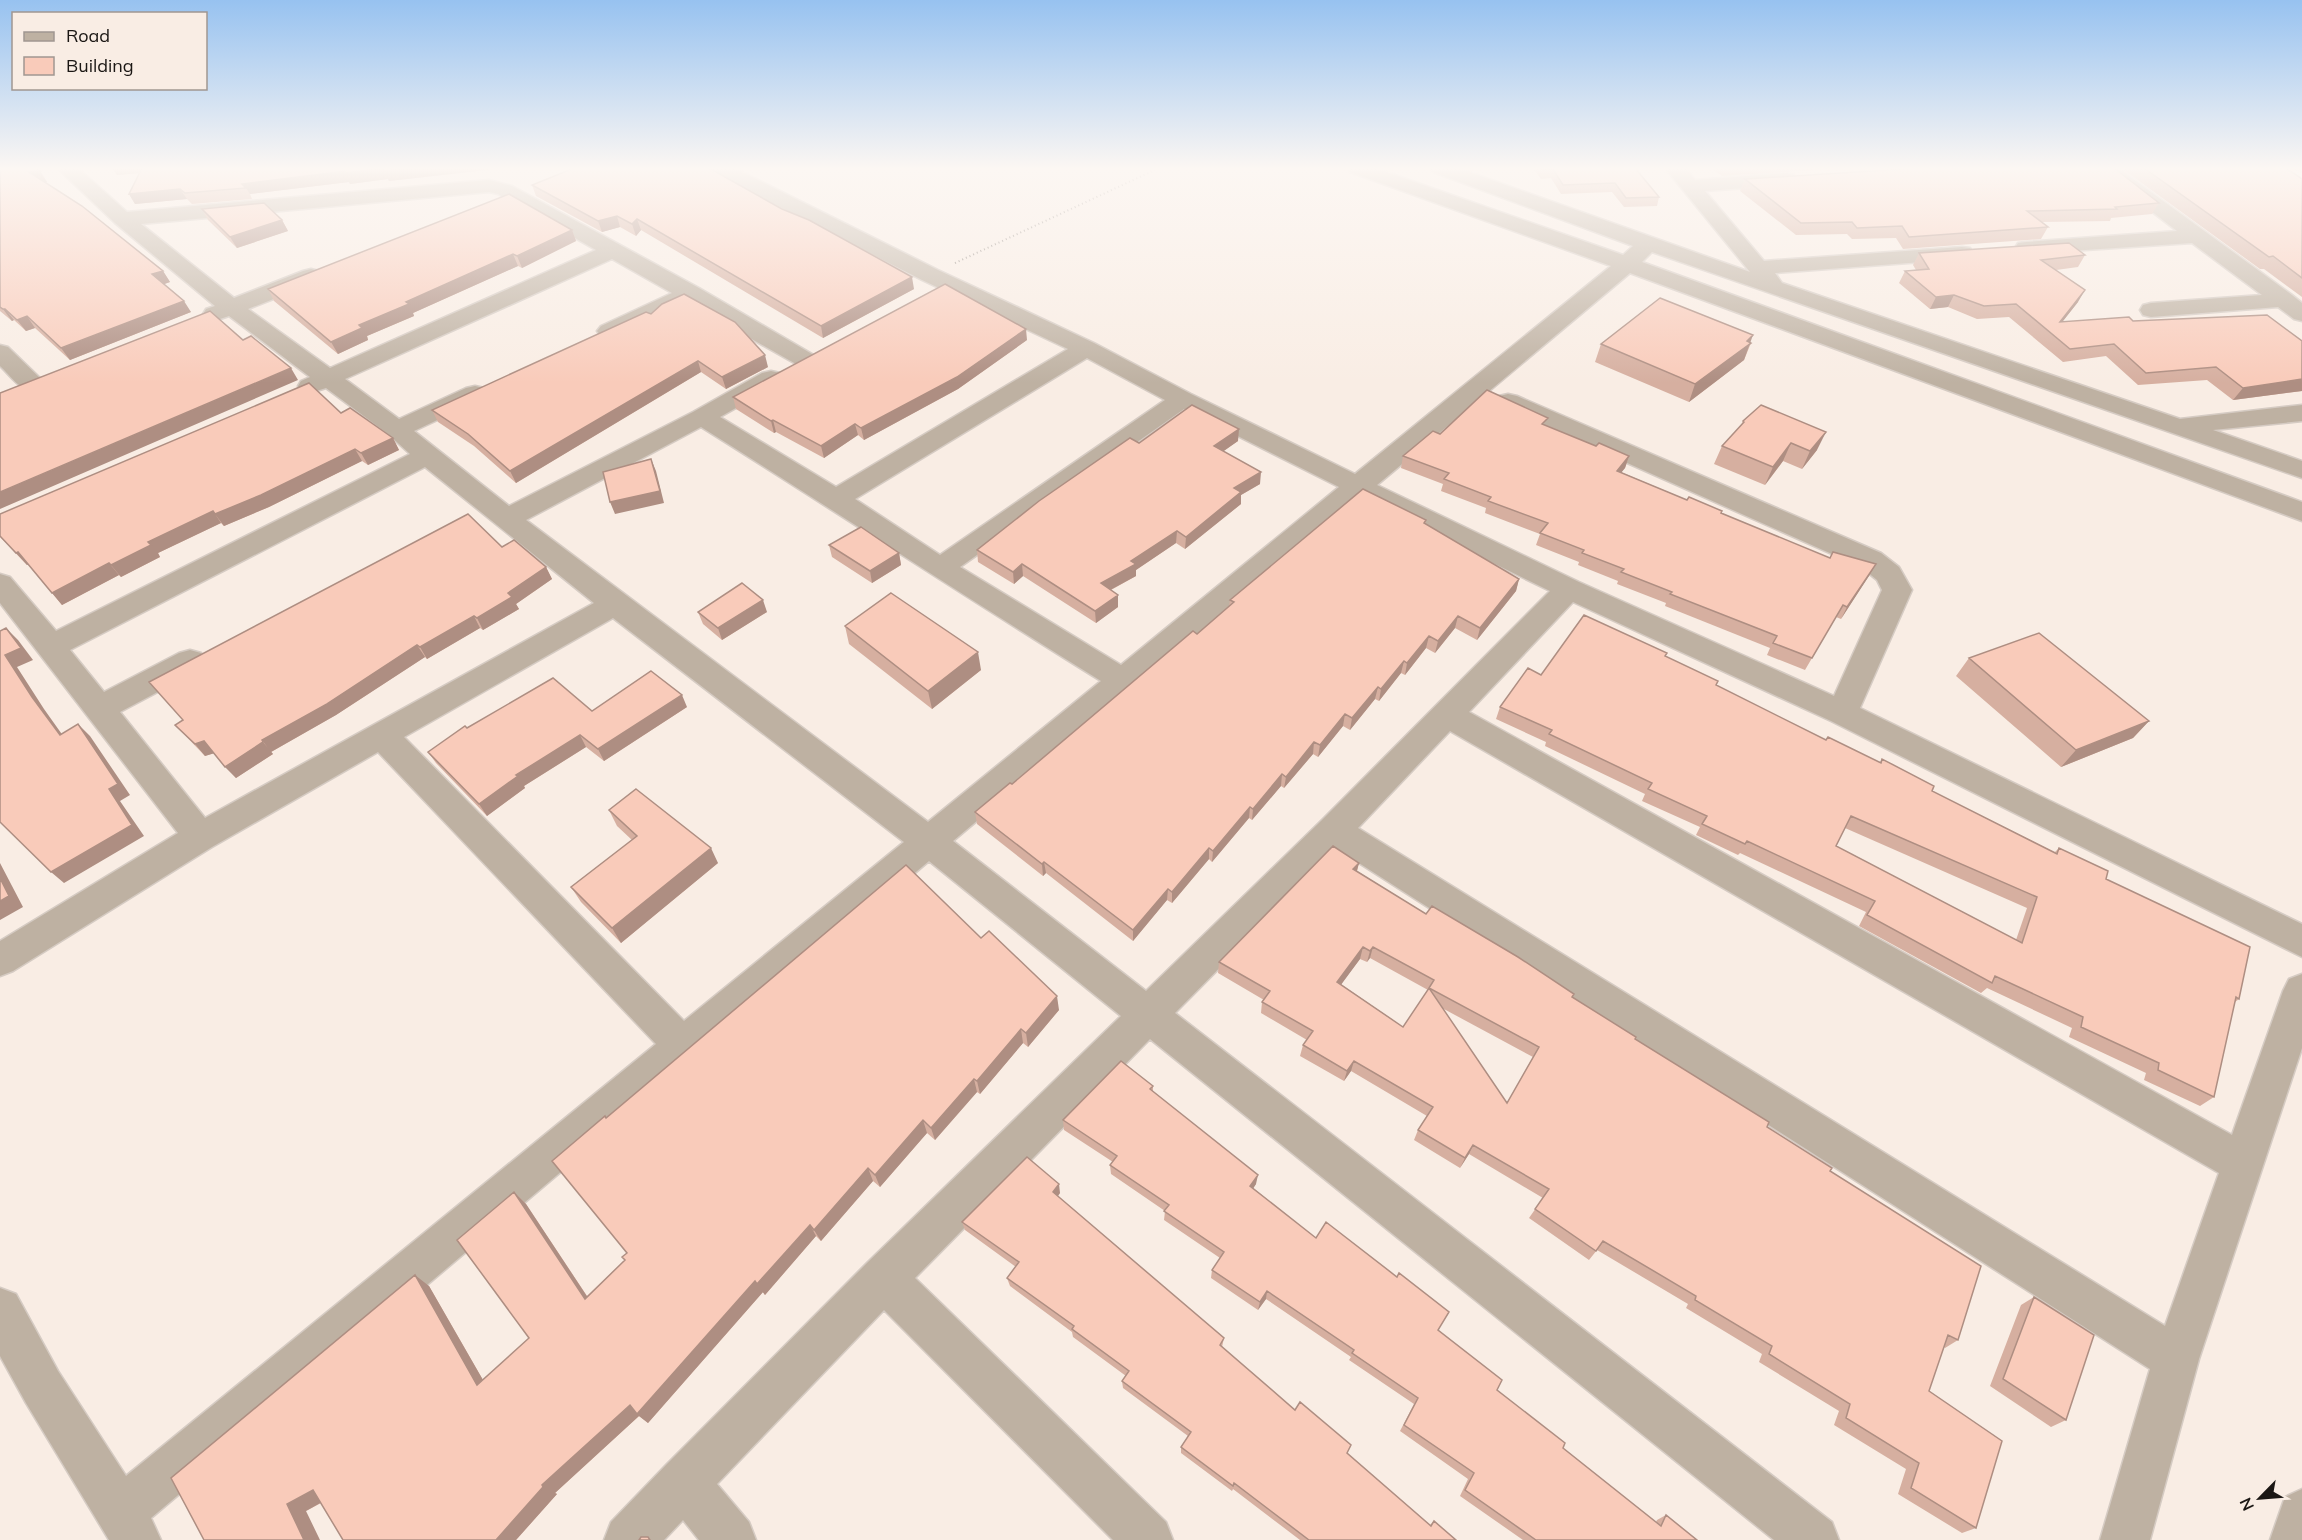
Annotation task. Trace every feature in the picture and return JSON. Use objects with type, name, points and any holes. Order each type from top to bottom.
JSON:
[{"type":"street","points":[[148,240],[232,308],[398,429],[489,513],[615,604],[929,842],[1814,1540]]},
{"type":"street","points":[[489,513],[702,417],[814,354],[691,293],[595,240]]},
{"type":"street","points":[[850,240],[933,285],[1086,348],[1182,399],[1569,589],[1842,713],[2302,941]]},
{"type":"street","points":[[1592,240],[1638,254],[1776,287],[2302,470]]},
{"type":"street","points":[[1612,240],[1638,254],[2302,513]]},
{"type":"street","points":[[1735,240],[1776,287]]},
{"type":"street","points":[[2008,250],[2146,240]]},
{"type":"street","points":[[2203,240],[2302,314]]},
{"type":"street","points":[[294,393],[614,250]]},
{"type":"street","points":[[1758,268],[1984,251]]},
{"type":"street","points":[[0,1310],[42,1387],[129,1526],[683,1046],[1638,254]]},
{"type":"street","points":[[199,320],[328,270]]},
{"type":"street","points":[[593,338],[691,293]]},
{"type":"street","points":[[2151,310],[2284,300]]},
{"type":"street","points":[[836,499],[1086,348]]},
{"type":"street","points":[[0,352],[44,380],[11,393]]},
{"type":"street","points":[[398,429],[495,384]]},
{"type":"street","points":[[1477,387],[1870,560],[1889,574],[1897,590],[1842,713]]},
{"type":"street","points":[[940,568],[1182,399]]},
{"type":"street","points":[[2177,427],[2302,413]]},
{"type":"street","points":[[702,417],[836,499],[940,568],[1123,680]]},
{"type":"street","points":[[52,646],[427,456]]},
{"type":"street","points":[[0,584],[52,646],[98,709],[200,837]]},
{"type":"street","points":[[628,1540],[884,1278],[1334,831],[1569,589]]},
{"type":"street","points":[[0,960],[200,837],[615,604]]},
{"type":"street","points":[[98,709],[214,649]]},
{"type":"street","points":[[1448,714],[2243,1164]]},
{"type":"street","points":[[381,735],[683,1046]]},
{"type":"street","points":[[1334,831],[2176,1359]]},
{"type":"street","points":[[2126,1540],[2176,1359],[2302,992]]},
{"type":"street","points":[[884,1278],[1148,1540]]},
{"type":"street","points":[[683,1482],[731,1540]]},
{"type":"street","points":[[2295,1540],[2302,1514]]},
{"type":"path","points":[[933,285],[1020,240]]},
{"type":"building","points":[[0,240],[124,240],[163,271],[152,274],[184,301],[61,348],[27,316],[17,320],[0,307]]},
{"type":"building","points":[[393,240],[551,240],[517,256],[513,254],[406,302],[409,304],[359,325],[362,328],[331,342],[268,289]]},
{"type":"building","points":[[673,240],[845,240],[912,277],[821,326]]},
{"type":"building","points":[[2245,240],[2302,240],[2302,278],[2273,256],[2269,257]]},
{"type":"building","points":[[2069,243],[2085,255],[2041,260],[2085,290],[2060,322],[2129,317],[2133,321],[2267,315],[2302,341],[2302,379],[2243,388],[2216,367],[2146,373],[2114,344],[2070,349],[2016,304],[1984,306],[1954,295],[1936,297],[1905,271],[1929,269],[1919,253]]},
{"type":"building","points":[[945,284],[1026,329],[957,377],[861,428],[855,424],[821,446],[771,421],[733,397]]},
{"type":"building","points":[[684,294],[735,322],[765,355],[722,377],[698,361],[510,471],[468,434],[432,410],[646,312],[651,314],[662,304]]},
{"type":"building","points":[[1660,298],[1753,335],[1747,341],[1751,343],[1695,384],[1601,344]]},
{"type":"building","points":[[210,311],[243,340],[251,336],[291,368],[0,492],[0,393]]},
{"type":"building","points":[[309,383],[341,413],[350,408],[393,438],[361,453],[355,449],[261,495],[215,514],[213,511],[148,542],[151,545],[111,565],[109,563],[52,593],[18,552],[16,553],[0,536],[0,514]]},
{"type":"building","points":[[1487,390],[1548,418],[1542,424],[1596,446],[1599,443],[1629,456],[1617,471],[1687,500],[1689,497],[1722,511],[1721,513],[1830,558],[1833,552],[1876,564],[1847,607],[1843,605],[1812,658],[1773,643],[1777,636],[1621,572],[1624,569],[1582,553],[1584,550],[1540,533],[1548,523],[1488,501],[1491,497],[1444,479],[1449,473],[1403,456],[1433,431],[1440,434]]},
{"type":"building","points":[[1192,405],[1239,429],[1214,446],[1261,472],[1234,488],[1241,492],[1186,537],[1177,531],[1131,561],[1136,564],[1101,583],[1118,595],[1095,611],[1022,564],[1013,572],[977,550],[1039,501],[1130,438],[1139,443]]},
{"type":"building","points":[[1761,405],[1826,432],[1810,451],[1791,443],[1773,467],[1722,446],[1743,421]]},
{"type":"building","points":[[651,459],[660,491],[610,502],[603,472]]},
{"type":"building","points":[[1363,489],[1426,520],[1424,523],[1519,579],[1480,628],[1458,616],[1438,641],[1429,636],[1407,663],[1404,661],[1381,689],[1378,687],[1352,718],[1345,714],[1320,745],[1314,742],[1286,777],[1282,774],[1253,809],[1250,807],[1213,851],[1209,848],[1172,892],[1168,889],[1133,930],[975,812],[1010,783],[1012,784],[1193,631],[1197,634],[1234,602],[1230,600]]},
{"type":"building","points":[[468,514],[502,547],[514,540],[546,567],[508,593],[512,597],[420,647],[417,645],[327,704],[262,740],[263,742],[225,767],[204,741],[195,744],[175,725],[183,720],[149,682]]},
{"type":"building","points":[[861,527],[899,553],[870,571],[829,545]]},
{"type":"building","points":[[742,583],[763,600],[718,628],[698,612]]},
{"type":"building","points":[[891,593],[978,652],[928,691],[845,626]]},
{"type":"building","points":[[1584,615],[1667,653],[1665,656],[1718,681],[1716,685],[1826,740],[1828,737],[1881,763],[1882,759],[1934,786],[1932,791],[2057,854],[2059,848],[2108,871],[2106,879],[2250,947],[2239,999],[2236,997],[2214,1097],[2158,1070],[2159,1063],[2081,1027],[2083,1017],[1995,976],[1992,983],[1867,915],[1875,901],[1747,841],[1745,844],[1702,824],[1707,816],[1648,789],[1652,783],[1549,734],[1552,730],[1500,707],[1528,668],[1541,675]],"holes":[[[1851,816],[2037,897],[2022,943],[1836,846]]]},
{"type":"building","points":[[6,628],[21,648],[5,655],[60,735],[78,724],[118,784],[109,789],[132,825],[51,872],[0,822],[0,631]]},
{"type":"building","points":[[2039,633],[2149,721],[2076,750],[1969,658]]},
{"type":"building","points":[[651,671],[682,695],[598,749],[580,735],[516,775],[518,776],[479,804],[428,752],[465,726],[467,728],[553,678],[592,711]]},
{"type":"building","points":[[636,789],[711,848],[612,928],[571,887],[637,836],[609,810]]},
{"type":"building","points":[[1333,846],[1359,863],[1353,869],[1426,914],[1432,906],[1518,957],[1574,994],[1572,997],[1636,1037],[1635,1039],[1769,1122],[1767,1127],[1832,1168],[1830,1171],[1981,1266],[1958,1340],[1948,1335],[1929,1391],[2002,1441],[1976,1528],[1911,1488],[1919,1463],[1846,1418],[1850,1404],[1769,1354],[1772,1346],[1695,1300],[1696,1296],[1603,1241],[1596,1251],[1535,1209],[1549,1189],[1473,1145],[1465,1158],[1418,1130],[1433,1107],[1354,1061],[1347,1071],[1303,1045],[1313,1031],[1262,1002],[1270,991],[1219,962]],"holes":[[[1363,947],[1370,951],[1373,947],[1434,980],[1403,1027],[1337,982]],[[1429,988],[1539,1047],[1507,1103]]]},
{"type":"building","points":[[906,865],[981,938],[989,931],[1057,996],[1026,1033],[1021,1029],[977,1081],[974,1079],[931,1128],[923,1120],[875,1175],[868,1168],[814,1230],[810,1225],[757,1284],[755,1281],[637,1414],[630,1405],[542,1485],[543,1487],[496,1540],[343,1540],[313,1490],[287,1504],[304,1540],[204,1540],[171,1478],[415,1275],[477,1385],[529,1338],[457,1240],[514,1192],[585,1299],[625,1260],[622,1257],[627,1253],[552,1161]]},
{"type":"building","points":[[0,878],[9,896],[0,901]]},
{"type":"building","points":[[1121,1061],[1153,1086],[1150,1089],[1258,1175],[1250,1186],[1316,1238],[1326,1222],[1397,1277],[1399,1273],[1449,1312],[1438,1330],[1502,1380],[1497,1390],[1565,1443],[1563,1448],[1661,1526],[1666,1515],[1697,1540],[1536,1540],[1465,1490],[1474,1473],[1404,1425],[1418,1398],[1352,1353],[1354,1350],[1267,1291],[1260,1302],[1212,1270],[1224,1252],[1164,1211],[1169,1205],[1110,1165],[1117,1156],[1063,1120]]},
{"type":"building","points":[[1027,1157],[1059,1184],[1053,1192],[1224,1338],[1220,1345],[1295,1410],[1300,1402],[1351,1445],[1347,1453],[1431,1526],[1434,1521],[1456,1540],[1309,1540],[1234,1483],[1233,1486],[1181,1447],[1191,1432],[1122,1381],[1129,1371],[1072,1329],[1074,1326],[1007,1278],[1019,1262],[962,1222]]},
{"type":"building","points":[[2034,1297],[2094,1335],[2066,1420],[2003,1379]]},
{"type":"building","points":[[641,1537],[648,1537],[650,1540],[639,1540]]}]
